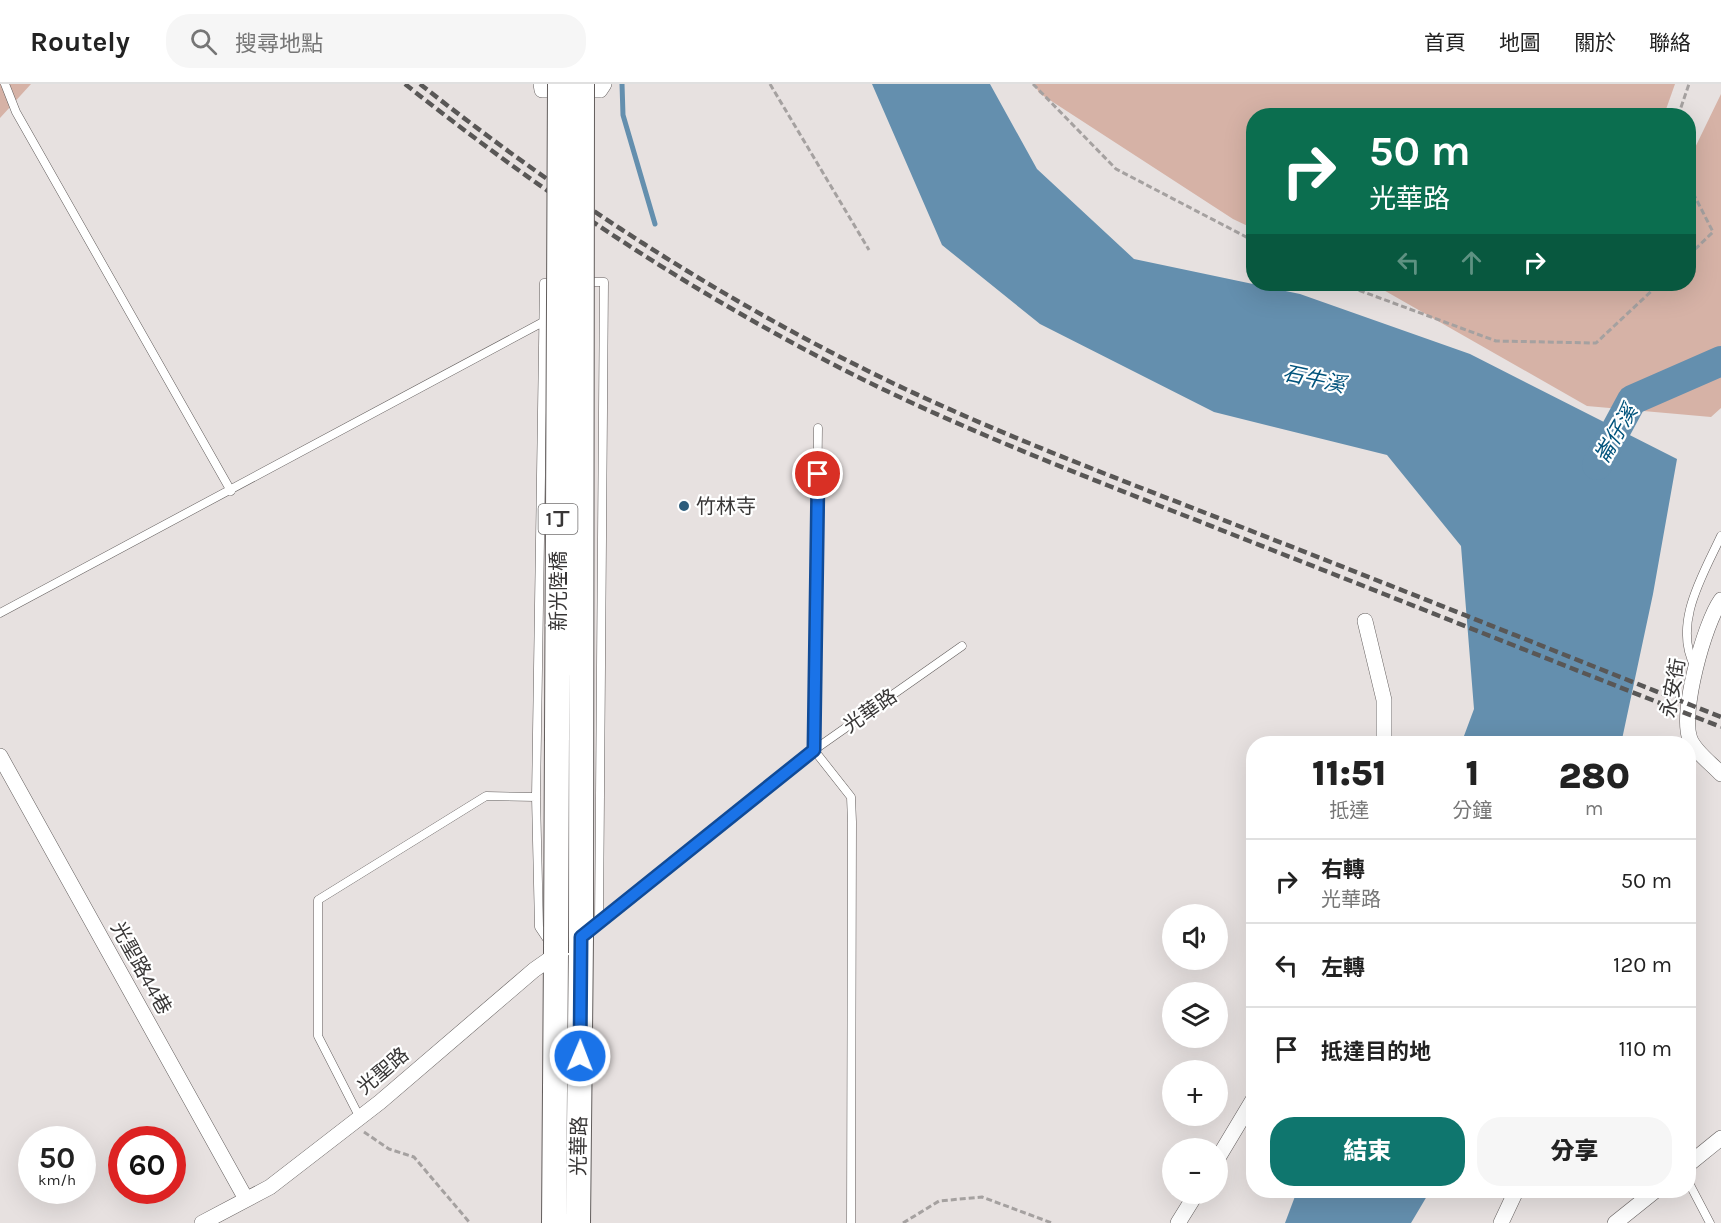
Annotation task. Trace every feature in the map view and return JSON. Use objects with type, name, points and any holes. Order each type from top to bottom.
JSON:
[{"type":"main road","name":"新光陸橋","points":[[556,953],[560,84]]},
{"type":"main road","name":"新光陸橋","points":[[582,84],[590,930]]},
{"type":"main road","name":"光華路","points":[[578,1223],[590,930]]},
{"type":"main road","name":"光華路","points":[[554,1223],[556,953]]},
{"type":"street","points":[[541,84],[542,90],[600,90],[604,84]]},
{"type":"street","name":"永安街","points":[[1688,736],[1685,724],[1696,669],[1703,643],[1721,600]]},
{"type":"street","points":[[1365,621],[1384,700],[1384,736]]},
{"type":"street","name":"永安街","points":[[1696,749],[1721,774]]},
{"type":"street","name":"光聖路44巷","points":[[0,756],[246,1200]]},
{"type":"street","name":"光聖路","points":[[202,1223],[270,1187],[356,1121],[556,953],[590,930]]},
{"type":"street","points":[[1228,1141],[1246,1111]]},
{"type":"street","points":[[1696,1158],[1721,1138]]},
{"type":"street","points":[[1501,1223],[1513,1198]]},
{"type":"street","points":[[1615,1223],[1646,1198]]},
{"type":"street","points":[[1178,1223],[1190,1204]]},
{"type":"lane","points":[[6,84],[16,112],[231,491]]},
{"type":"lane","points":[[556,953],[538,927],[536,797],[544,283],[564,282]]},
{"type":"lane","points":[[574,282],[604,282],[590,930]]},
{"type":"lane","points":[[0,613],[543,322]]},
{"type":"lane","points":[[818,428],[814,750],[851,797],[851,1223]]},
{"type":"lane","points":[[1696,669],[1687,653],[1686,627],[1697,589],[1721,536]]},
{"type":"lane","name":"光華路","points":[[590,930],[814,750],[962,646]]},
{"type":"lane","points":[[356,1121],[318,1036],[318,900],[486,796],[536,797]]},
{"type":"lane","points":[[1696,1196],[1710,1223]]},
{"type":"path","points":[[770,84],[869,250]]},
{"type":"path","points":[[1033,84],[1116,169],[1246,237]]},
{"type":"path","points":[[1681,108],[1689,84]]},
{"type":"path","points":[[1696,199],[1713,232],[1696,248]]},
{"type":"path","points":[[1361,291],[1496,341],[1596,343],[1652,291]]},
{"type":"path","points":[[356,1121],[388,1149],[414,1157],[470,1223]]},
{"type":"path","points":[[903,1223],[939,1201],[982,1197],[1052,1223]]},
{"type":"shaded area","points":[[0,84],[31,84],[0,118]]},
{"type":"shaded area","points":[[1035,84],[1675,84],[1666,108],[1246,108],[1246,225],[1039,93]]},
{"type":"shaded area","points":[[1721,94],[1721,408],[1711,417],[1587,406],[1385,291],[1696,291],[1696,146]]},
{"type":"water","name":"石牛溪","points":[[872,84],[990,84],[1037,169],[1134,259],[1246,283],[1246,291],[1286,291],[1300,294],[1470,354],[1677,459],[1653,594],[1623,736],[1464,736],[1474,709],[1461,546],[1387,455],[1214,412],[1040,324],[942,245]]},
{"type":"water","points":[[1294,1198],[1426,1198],[1411,1223],[1285,1223]]},
{"type":"waterway","points":[[622,84],[623,115],[655,224]]},
{"type":"waterway","name":"崙仔溪","points":[[1597,465],[1632,400],[1721,361]]},
{"type":"railway","points":[[405,84],[514,167],[627,244],[744,316],[864,380],[956,423],[1050,462],[1721,727]]},
{"type":"railway","points":[[420,84],[526,164],[636,239],[750,308],[868,371],[964,416],[1062,457],[1721,717]]},
{"type":"place","name":"竹林寺","points":[[684,506]]},
{"type":"route","points":[[580,1056],[581,937],[814,750],[818,474]]}]
